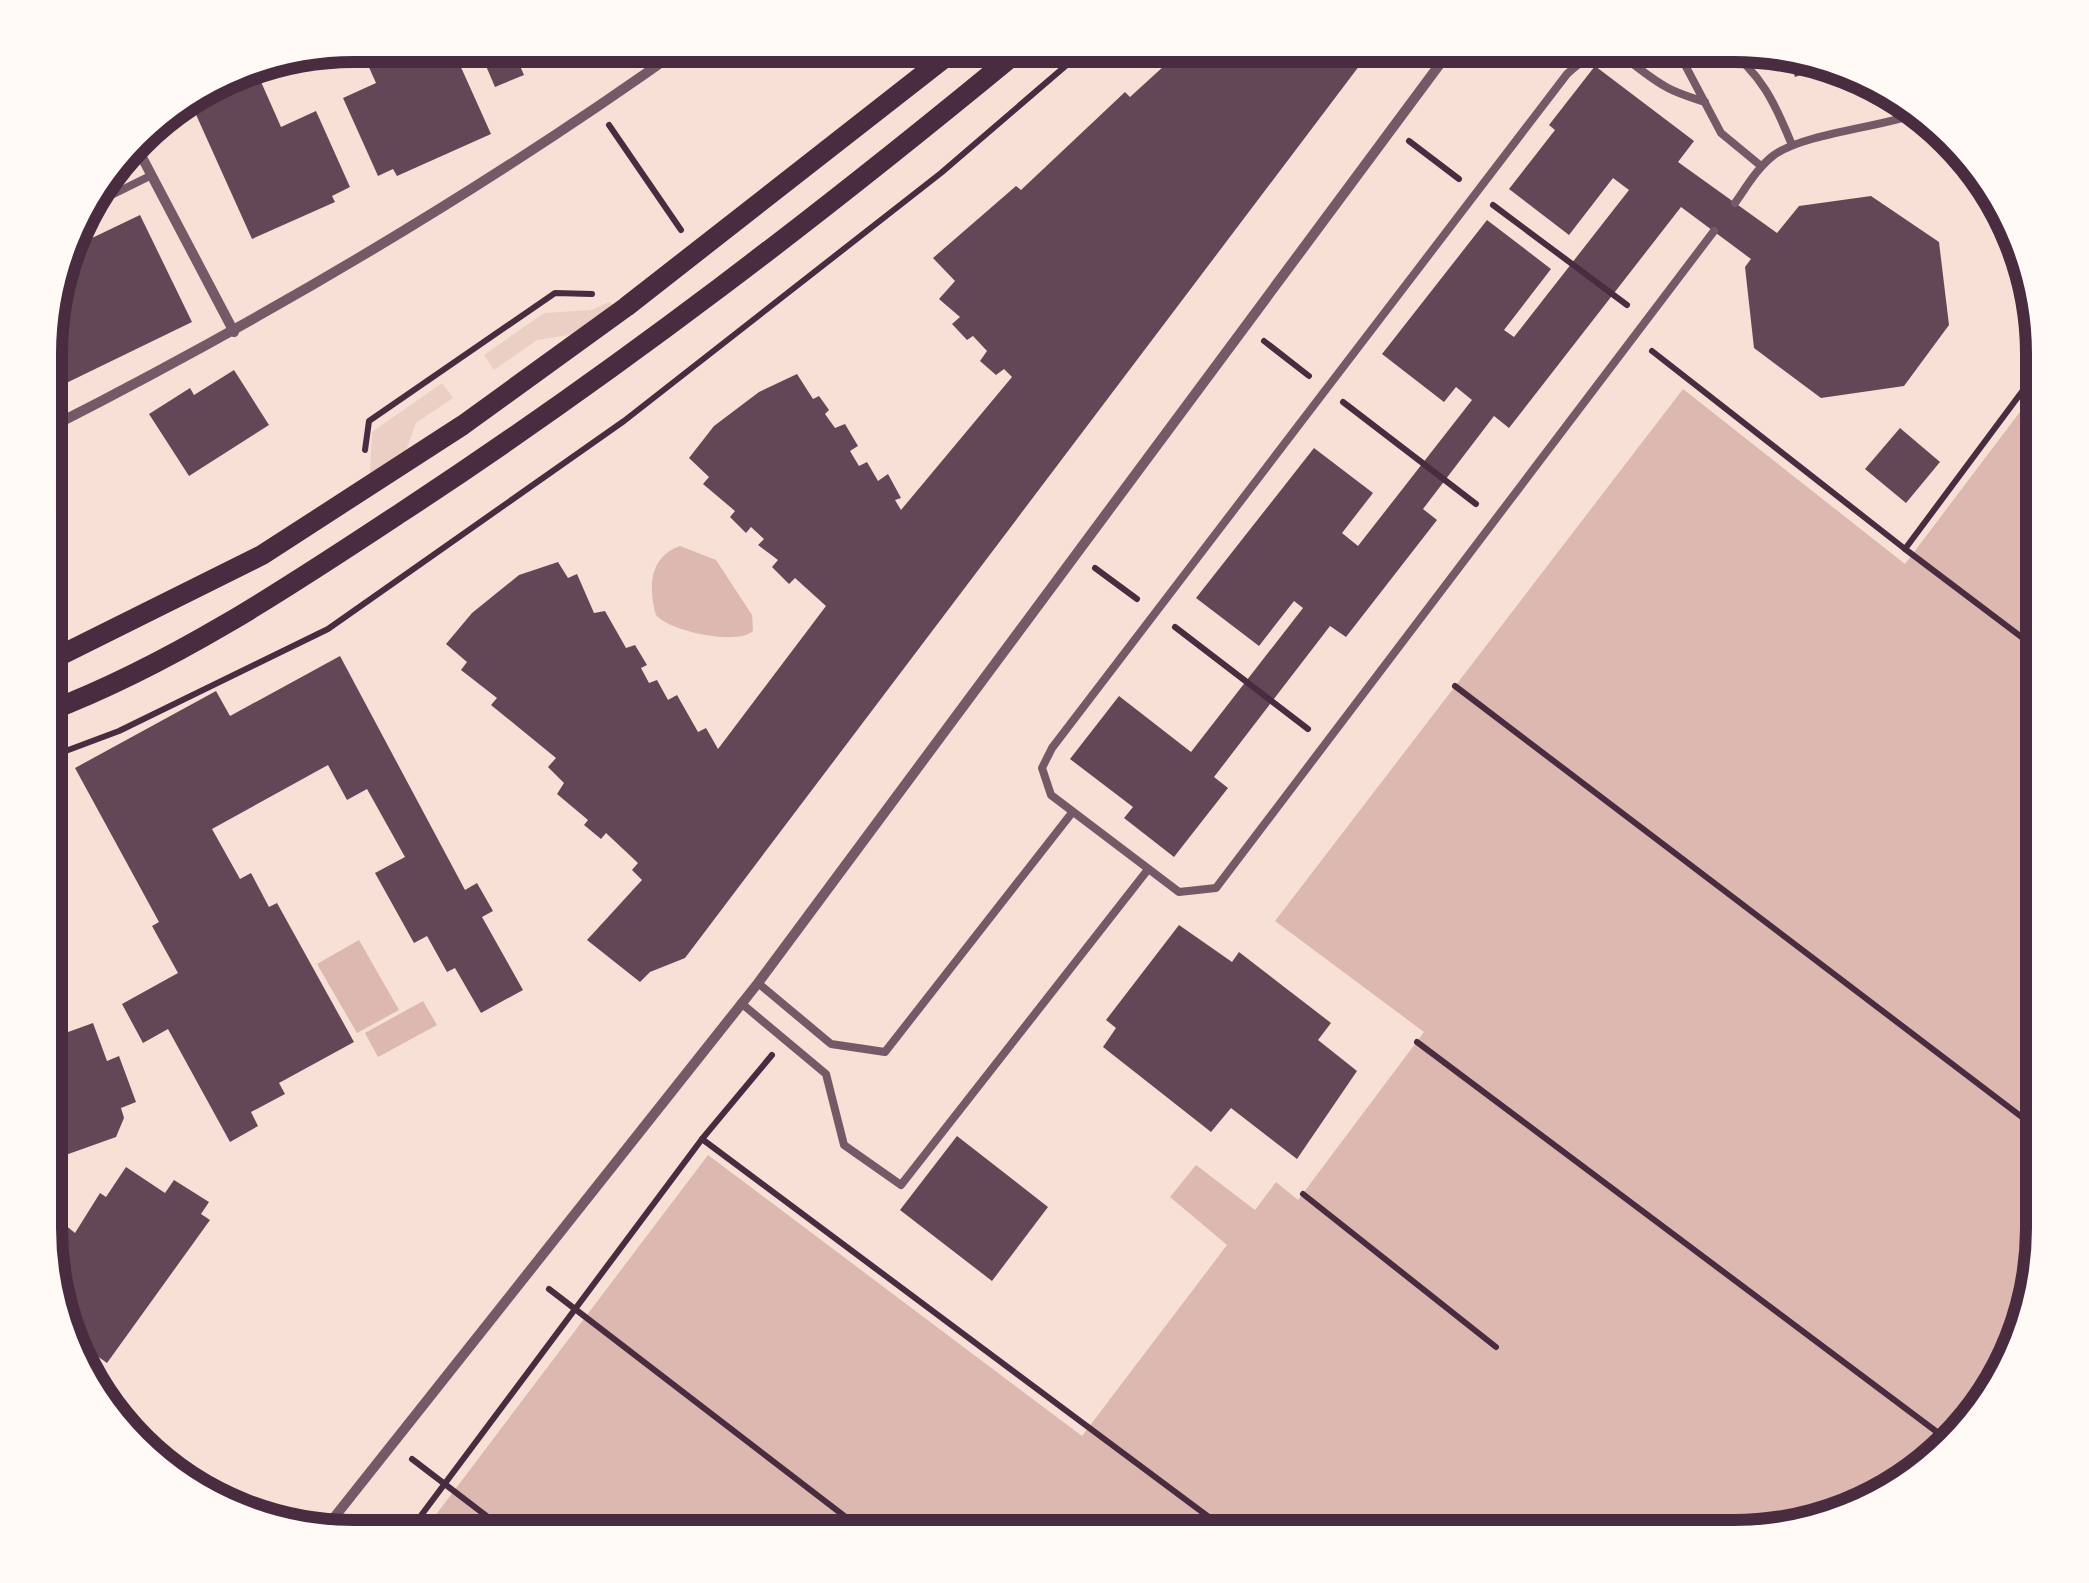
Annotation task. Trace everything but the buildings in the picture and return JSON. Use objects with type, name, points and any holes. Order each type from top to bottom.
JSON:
[{"type":"main road","points":[[62,654],[262,555],[490,406],[697,252],[939,62]]},
{"type":"main road","points":[[62,706],[94,694],[299,580],[514,439],[723,288],[1004,62]]},
{"type":"street","points":[[62,422],[234,332],[597,108],[662,62]]},
{"type":"street","points":[[332,1520],[758,983],[1441,63]]},
{"type":"street","points":[[141,156],[234,332]]},
{"type":"lane","points":[[1579,63],[1052,748],[1042,768],[1050,795],[1146,872],[1179,892],[1216,888],[1714,231]]},
{"type":"lane","points":[[1633,63],[1667,88],[1705,102]]},
{"type":"lane","points":[[1685,63],[1721,133],[1761,166]]},
{"type":"lane","points":[[1747,63],[1770,92],[1792,145]]},
{"type":"lane","points":[[1735,203],[1761,166],[1792,145],[1904,117]]},
{"type":"lane","points":[[111,195],[152,175]]},
{"type":"lane","points":[[758,983],[831,1044],[885,1052],[1072,814]]},
{"type":"lane","points":[[741,1003],[826,1074],[844,1145],[901,1185],[1146,872]]},
{"type":"path","points":[[62,752],[119,731],[328,630],[638,410],[941,173],[1070,63]]},
{"type":"path","points":[[597,108],[697,252]]},
{"type":"path","points":[[1392,129],[1454,175]]},
{"type":"path","points":[[1496,206],[1648,320]]},
{"type":"path","points":[[364,461],[368,422],[555,294],[604,294]]},
{"type":"path","points":[[1246,327],[1305,373]]},
{"type":"path","points":[[1636,338],[2026,640]]},
{"type":"path","points":[[1904,549],[2026,386]]},
{"type":"path","points":[[1349,407],[1497,520]]},
{"type":"path","points":[[1078,555],[1134,597]]},
{"type":"path","points":[[1177,628],[1328,743]]},
{"type":"path","points":[[1455,686],[2026,1119]]},
{"type":"path","points":[[418,1520],[702,1139],[786,1040]]},
{"type":"path","points":[[1418,1042],[1941,1435]]},
{"type":"path","points":[[702,1139],[1213,1520]]},
{"type":"path","points":[[1303,1194],[1496,1348]]},
{"type":"path","points":[[550,1290],[849,1520]]},
{"type":"path","points":[[418,1464],[491,1520]]},
{"type":"shaded area","points":[[609,302],[615,306],[576,334],[537,340],[494,370],[484,355],[544,313],[591,310]]},
{"type":"shaded area","points":[[442,383],[453,398],[416,423],[406,451],[370,474],[372,432]]},
{"type":"shaded area","points":[[1683,389],[1905,564],[2026,404],[2026,1248],[2021,1286],[2004,1340],[1966,1406],[1941,1435],[1881,1481],[1829,1505],[1754,1520],[432,1520],[708,1155],[1082,1436],[1227,1245],[1170,1197],[1196,1165],[1255,1210],[1276,1182],[1298,1200],[1424,1032],[1275,921]]},
{"type":"shaded area","points":[[680,546],[716,560],[752,615],[753,631],[732,637],[703,635],[674,626],[656,615],[653,574],[662,557]]},
{"type":"shaded area","points":[[359,940],[399,1010],[357,1033],[317,964]]},
{"type":"shaded area","points":[[423,1001],[437,1025],[378,1057],[365,1033]]}]
